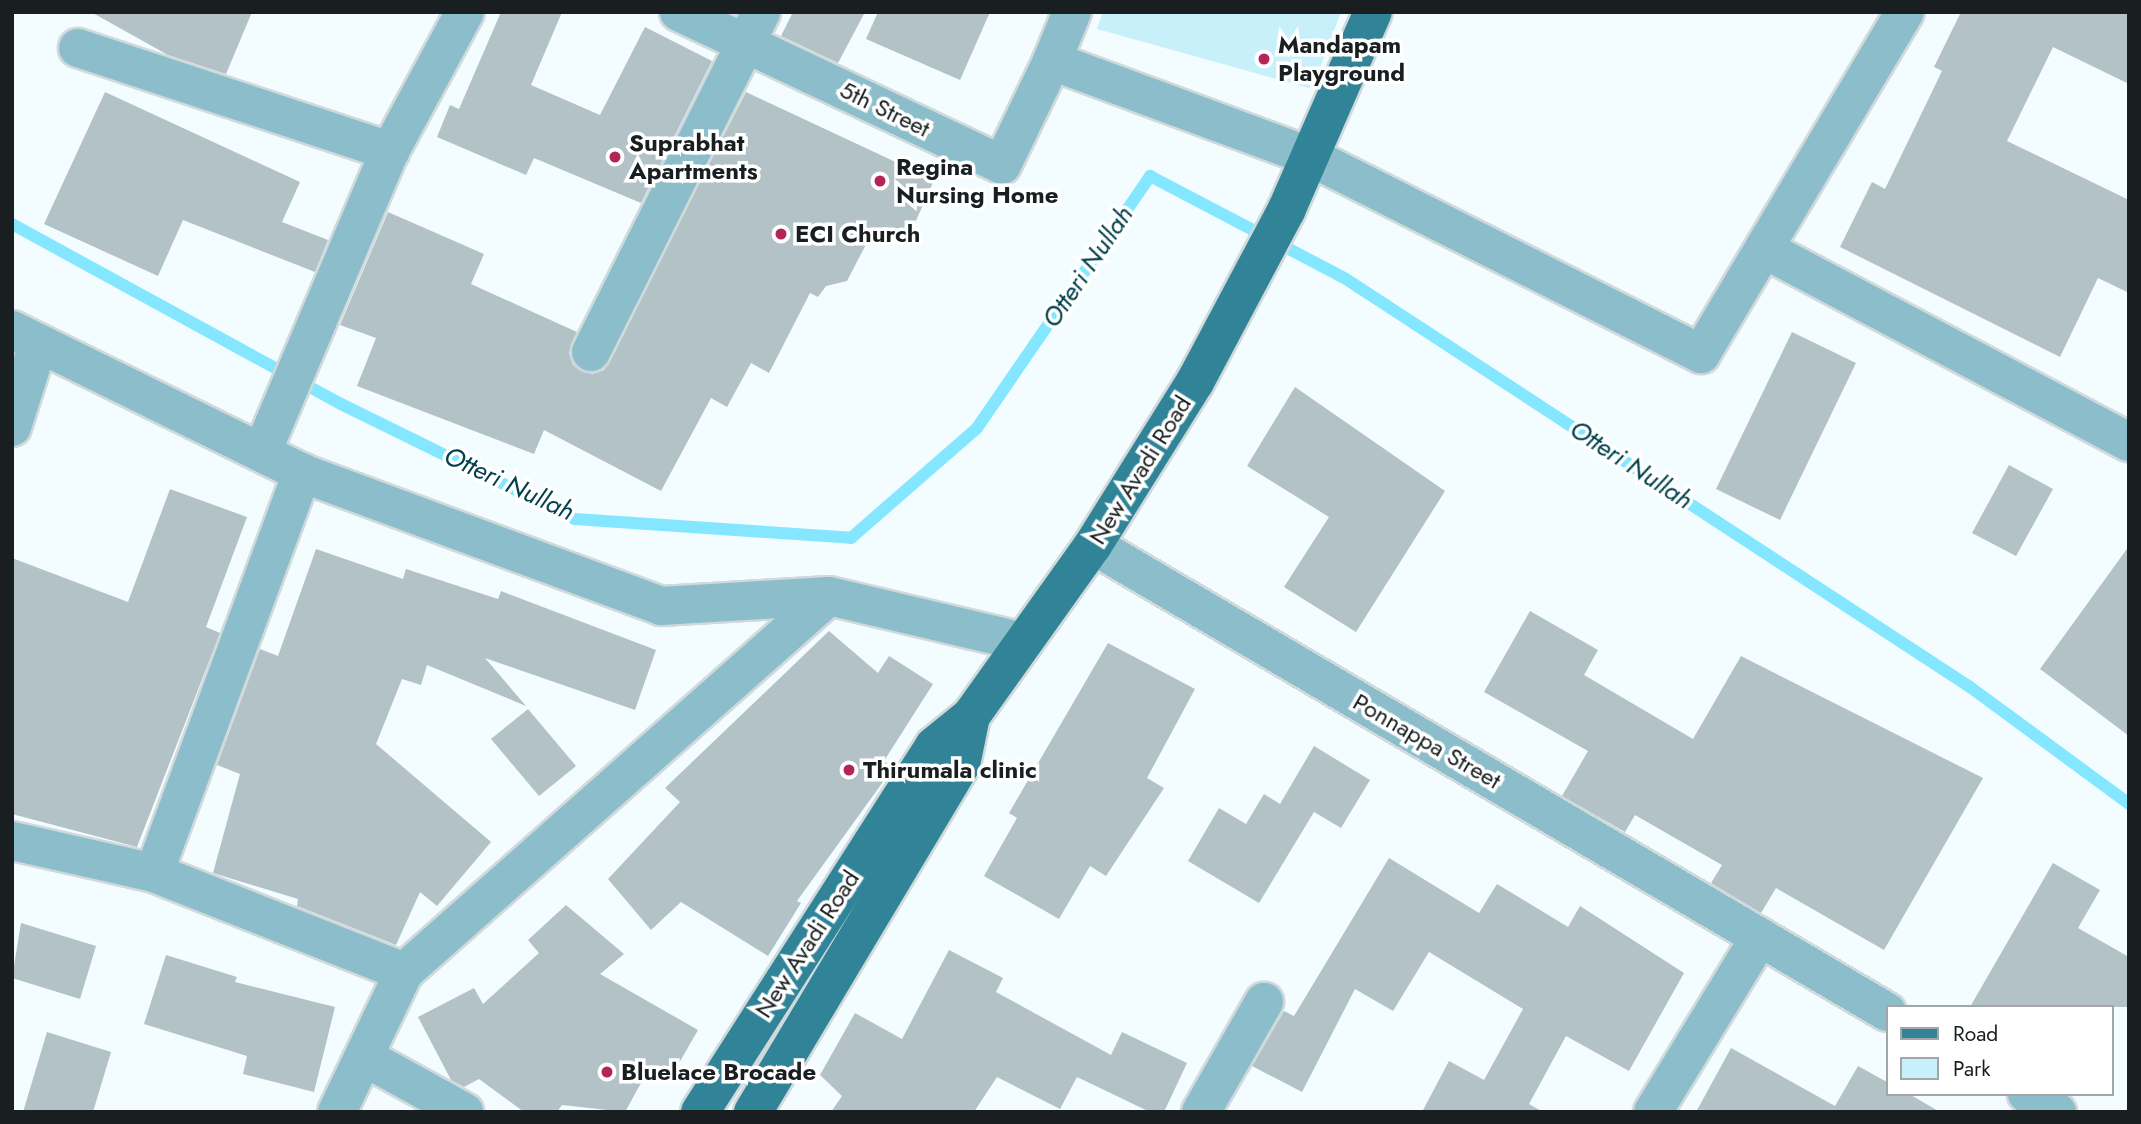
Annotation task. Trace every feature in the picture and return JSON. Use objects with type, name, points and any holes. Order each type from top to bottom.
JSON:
[{"type":"main road","points":[[1311,157],[1373,12]]},
{"type":"main road","name":"New Avadi Road","points":[[700,1112],[933,746],[971,716],[1093,545],[1195,382],[1286,211],[1311,157]]},
{"type":"main road","name":"New Avadi Road","points":[[753,1112],[961,765],[971,716]]},
{"type":"street","points":[[262,452],[390,151],[465,12]]},
{"type":"street","name":"5th Street","points":[[679,12],[754,28],[1002,165],[1052,61]]},
{"type":"street","points":[[1073,12],[1052,61],[1311,157],[1701,354],[1905,12]]},
{"type":"street","points":[[591,352],[754,28]]},
{"type":"street","points":[[78,48],[390,151]]},
{"type":"street","points":[[1764,249],[2126,433]]},
{"type":"street","points":[[12,427],[25,337],[302,473],[661,606],[829,596],[1024,642]]},
{"type":"street","points":[[154,873],[302,473]]},
{"type":"street","name":"Ponnappa Street","points":[[1093,545],[1885,1011]]},
{"type":"street","points":[[337,1112],[368,1059],[404,972],[829,596]]},
{"type":"street","points":[[12,841],[154,873],[404,972]]},
{"type":"street","points":[[1653,1112],[1760,937]]},
{"type":"street","points":[[1201,1112],[1264,1002]]},
{"type":"street","points":[[368,1059],[464,1112]]},
{"type":"street","points":[[2030,1096],[2057,1112]]},
{"type":"green space","name":"Mandapam Playground","points":[[1103,12],[1341,12],[1312,89],[1097,29]]},
{"type":"building","points":[[91,12],[252,12],[226,74],[168,55]]},
{"type":"building","points":[[501,12],[562,12],[531,85],[600,115],[645,27],[712,61],[641,203],[534,158],[526,175],[437,137],[450,105],[459,109]]},
{"type":"building","points":[[793,12],[865,12],[838,63],[781,36]]},
{"type":"building","points":[[878,12],[990,12],[960,80],[866,39]]},
{"type":"building","points":[[1961,12],[2129,12],[2129,84],[2053,47],[2007,141],[2129,200],[2129,293],[2098,278],[2060,357],[1840,247],[1872,182],[1885,189],[1942,71],[1934,67]]},
{"type":"building","points":[[105,92],[300,182],[282,222],[328,240],[315,272],[183,220],[158,276],[44,224]]},
{"type":"building","points":[[746,92],[934,180],[906,243],[874,229],[847,281],[826,286],[818,297],[810,293],[769,373],[751,363],[727,407],[711,398],[661,491],[544,430],[534,454],[357,386],[376,338],[340,325],[388,212],[484,254],[471,284],[577,332],[569,353],[573,365],[592,374],[604,370]]},
{"type":"building","points":[[1792,332],[1856,363],[1780,520],[1716,489]]},
{"type":"building","points":[[1295,387],[1445,491],[1356,632],[1284,587],[1329,517],[1247,466]]},
{"type":"building","points":[[2009,465],[2053,489],[2016,556],[1972,533]]},
{"type":"building","points":[[170,489],[247,517],[206,627],[220,633],[137,847],[12,814],[12,558],[128,602]]},
{"type":"building","points":[[2129,546],[2129,736],[2040,669]]},
{"type":"building","points":[[316,549],[403,579],[406,569],[498,599],[501,591],[656,650],[635,710],[485,658],[526,706],[427,665],[421,685],[402,679],[376,744],[491,842],[437,906],[420,892],[396,945],[297,906],[298,899],[213,873],[240,774],[217,765],[260,649],[278,656]]},
{"type":"building","points":[[1530,611],[1598,650],[1584,675],[1693,739],[1741,656],[1983,778],[1884,950],[1776,888],[1761,913],[1711,883],[1722,865],[1635,815],[1625,832],[1562,796],[1588,751],[1484,692]]},
{"type":"building","points":[[829,631],[878,673],[889,656],[933,684],[884,761],[893,768],[797,901],[801,903],[768,956],[681,902],[651,930],[608,879],[680,802],[665,788]]},
{"type":"building","points":[[1108,643],[1195,689],[1147,778],[1164,788],[1106,876],[1090,866],[1059,919],[984,876],[1017,818],[1009,813]]},
{"type":"building","points":[[528,709],[576,766],[539,796],[491,739]]},
{"type":"building","points":[[1314,746],[1370,780],[1341,828],[1314,812],[1259,903],[1188,861],[1219,808],[1246,824],[1264,794],[1280,804]]},
{"type":"building","points":[[1389,858],[1479,913],[1497,884],[1568,927],[1580,906],[1684,973],[1629,1071],[1566,1036],[1529,1104],[1543,1112],[1422,1112],[1449,1061],[1484,1080],[1523,1009],[1429,952],[1393,1011],[1355,989],[1302,1092],[1252,1066],[1284,1011],[1294,1016]]},
{"type":"building","points":[[2053,863],[2100,890],[2078,928],[2129,957],[2129,1007],[1971,1005]]},
{"type":"building","points":[[566,905],[624,954],[600,974],[698,1030],[671,1077],[651,1065],[625,1112],[562,1105],[557,1112],[524,1112],[479,1079],[464,1087],[451,1080],[418,1017],[474,988],[483,1004],[539,953],[528,940]]},
{"type":"building","points":[[21,923],[96,946],[80,999],[12,978]]},
{"type":"building","points":[[949,950],[1003,978],[996,992],[1111,1055],[1122,1032],[1187,1063],[1164,1112],[1150,1112],[1077,1077],[1060,1109],[997,1077],[974,1112],[831,1112],[842,1096],[820,1075],[855,1013],[902,1039]]},
{"type":"building","points":[[166,955],[237,977],[235,982],[335,1007],[314,1092],[243,1074],[247,1056],[144,1024]]},
{"type":"building","points":[[47,1032],[111,1052],[93,1112],[23,1112]]},
{"type":"building","points":[[1731,1048],[1835,1106],[1858,1066],[1885,1081],[1885,1096],[1912,1096],[1940,1112],[1696,1112]]},
{"type":"waterway","name":"Otteri Nullah","points":[[12,224],[341,404],[575,519],[851,538],[977,428],[1150,176],[1346,279],[1970,687],[2129,804]]},
{"type":"place","name":"Mandapam Playground","points":[[1264,59]]},
{"type":"place","name":"Suprabhat Apartments","points":[[615,157]]},
{"type":"place","name":"Regina Nursing Home","points":[[880,181]]},
{"type":"place","name":"ECI Church","points":[[781,234]]},
{"type":"place","name":"Thirumala clinic","points":[[849,770]]},
{"type":"place","name":"Bluelace Brocade","points":[[607,1072]]}]
